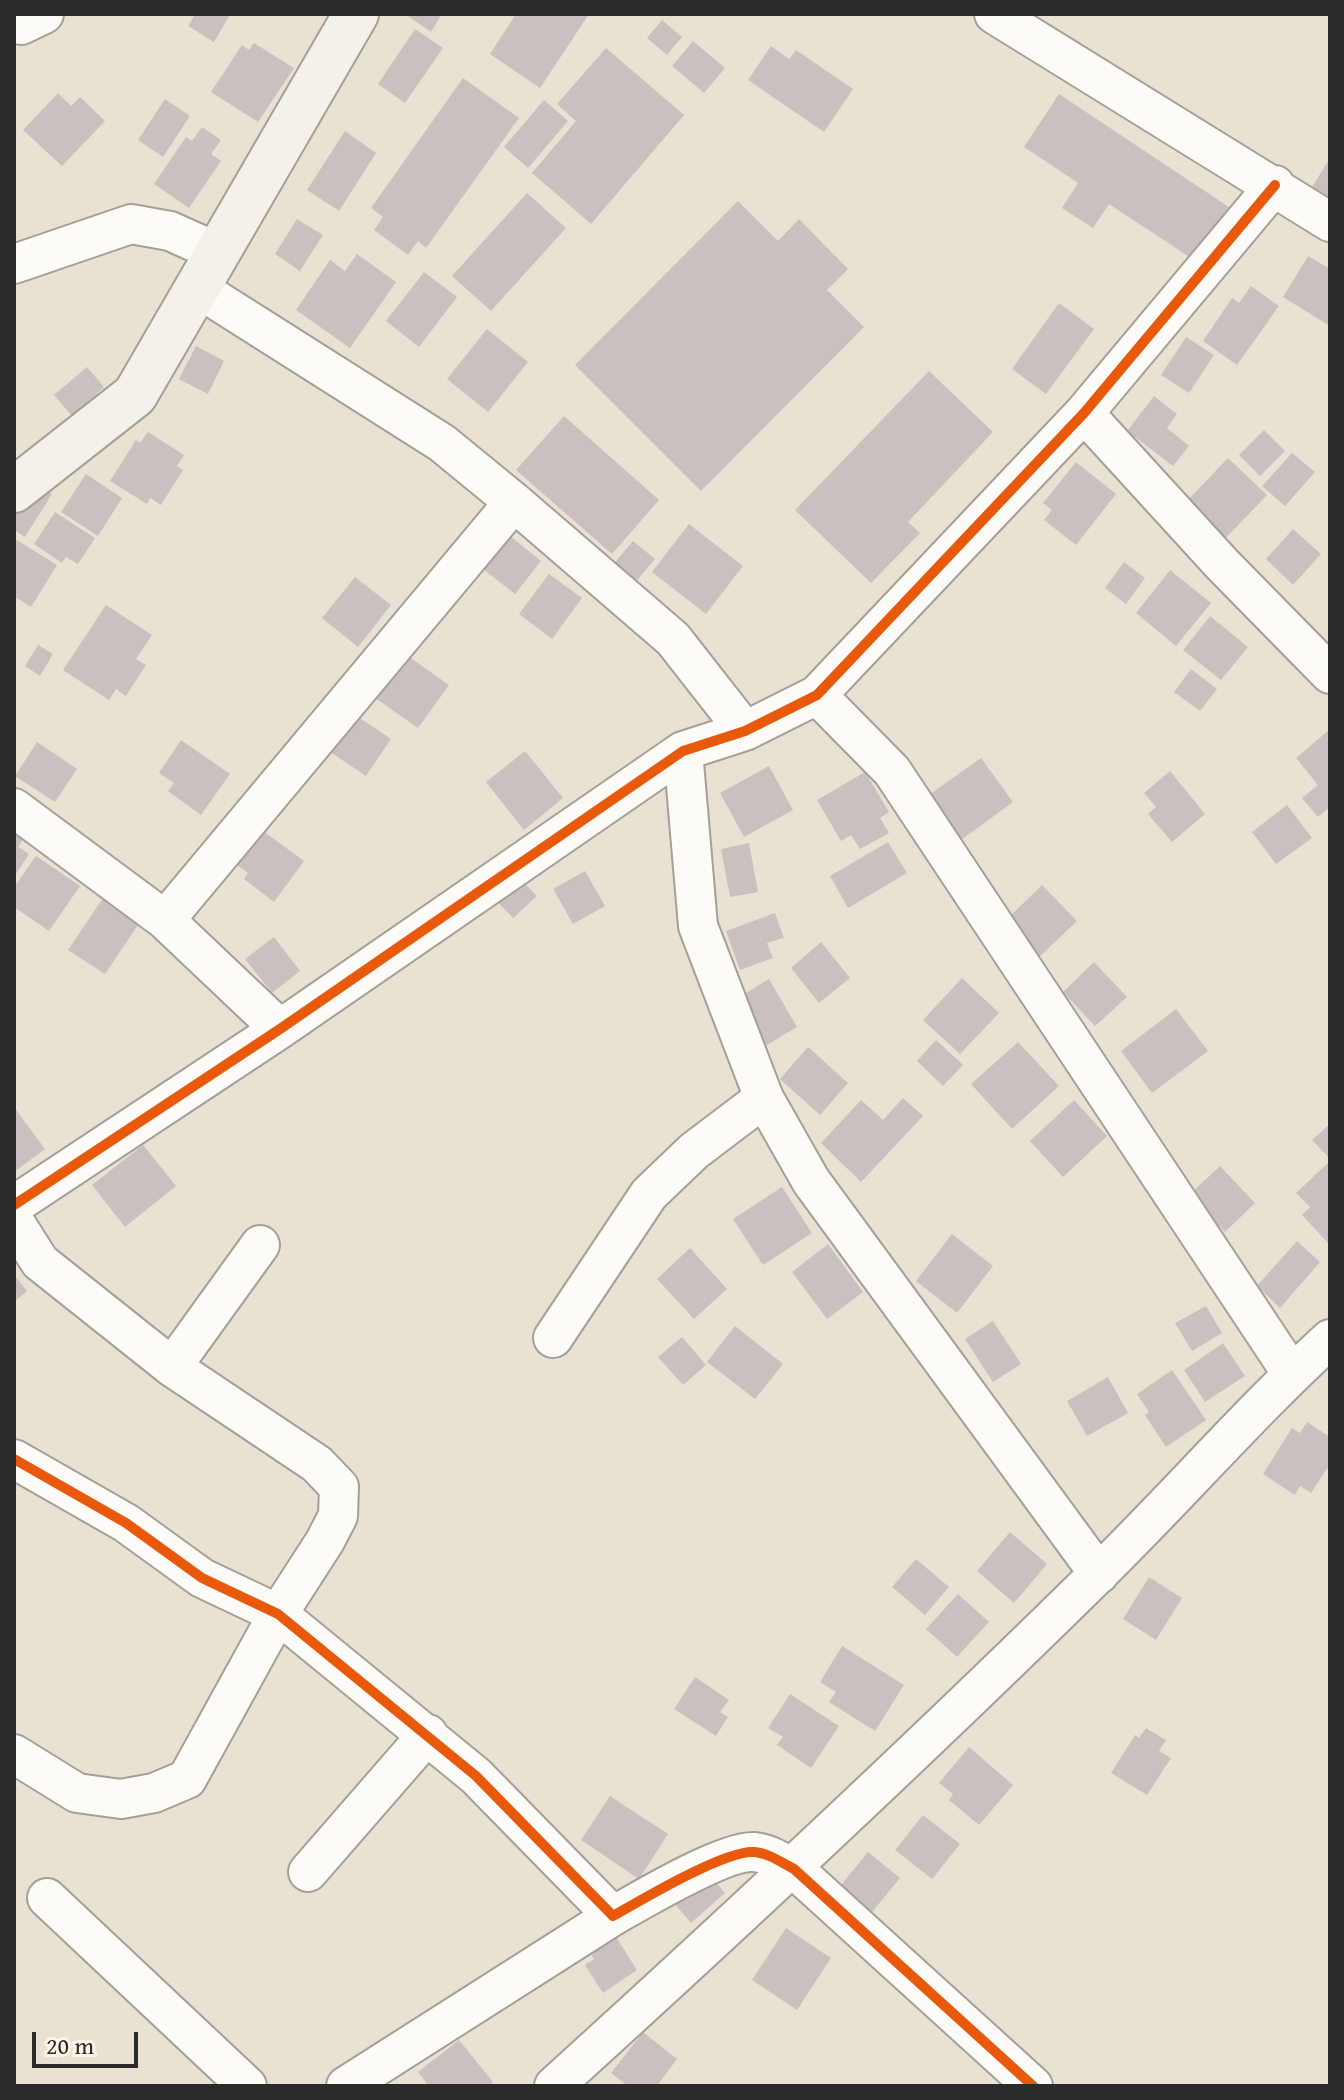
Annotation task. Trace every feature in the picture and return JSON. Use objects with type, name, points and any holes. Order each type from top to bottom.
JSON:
[{"type":"street","points":[[14,22],[21,25],[44,14]]},
{"type":"street","points":[[14,490],[135,395],[356,14]]},
{"type":"street","points":[[1022,20],[1330,222]]},
{"type":"street","points":[[14,1205],[280,1029],[683,751],[745,731],[817,695],[1084,413],[1275,185]]},
{"type":"street","points":[[14,264],[131,224],[170,231],[209,271],[442,443],[673,639],[745,731]]},
{"type":"street","points":[[1084,413],[1222,564],[1330,674]]},
{"type":"street","points":[[165,920],[514,502]]},
{"type":"street","points":[[817,695],[892,771],[1292,1374]]},
{"type":"street","points":[[683,751],[698,926],[764,1098],[811,1181],[1099,1574]]},
{"type":"street","points":[[14,808],[165,920],[280,1029]]},
{"type":"street","points":[[553,1338],[649,1194],[694,1151],[764,1098]]},
{"type":"street","points":[[14,1221],[40,1262],[172,1367],[317,1464],[339,1487],[338,1516],[278,1614],[187,1779],[154,1793],[132,1797],[77,1793],[14,1754]]},
{"type":"street","points":[[172,1367],[260,1245]]},
{"type":"street","points":[[554,2086],[794,1869],[1099,1574],[1292,1374],[1330,1339]]},
{"type":"street","points":[[14,1459],[126,1523],[202,1578],[278,1614],[476,1776],[613,1916]]},
{"type":"street","points":[[308,1872],[428,1734]]},
{"type":"street","points":[[346,2086],[654,1892],[736,1855],[764,1853],[794,1869],[1033,2086]]},
{"type":"street","points":[[47,1898],[247,2086]]},
{"type":"building","points":[[195,14],[230,15],[214,42],[188,26]]},
{"type":"building","points":[[405,14],[442,14],[431,32]]},
{"type":"building","points":[[516,14],[589,14],[540,88],[490,54]]},
{"type":"building","points":[[662,20],[682,37],[667,55],[647,38]]},
{"type":"building","points":[[415,29],[443,48],[405,103],[378,84]]},
{"type":"building","points":[[693,41],[725,68],[704,93],[672,66]]},
{"type":"building","points":[[254,43],[294,68],[258,122],[211,92],[242,45],[249,50]]},
{"type":"building","points":[[771,46],[789,59],[796,50],[853,89],[824,132],[748,80]]},
{"type":"building","points":[[606,48],[684,115],[591,224],[532,173],[576,121],[557,104]]},
{"type":"building","points":[[463,78],[519,118],[426,248],[418,241],[408,255],[374,230],[383,217],[371,208]]},
{"type":"building","points":[[58,93],[71,106],[80,97],[105,121],[62,166],[23,130]]},
{"type":"building","points":[[1059,94],[1232,209],[1197,262],[1109,204],[1093,228],[1062,208],[1078,183],[1024,147]]},
{"type":"building","points":[[165,99],[190,116],[163,157],[138,140]]},
{"type":"building","points":[[544,100],[568,121],[528,168],[504,147]]},
{"type":"building","points":[[202,127],[221,140],[211,154],[221,161],[189,208],[154,184],[186,137],[192,141]]},
{"type":"building","points":[[345,131],[376,153],[339,211],[307,190]]},
{"type":"building","points":[[1330,158],[1330,205],[1309,192]]},
{"type":"building","points":[[527,193],[566,228],[491,311],[452,276]]},
{"type":"building","points":[[738,201],[778,241],[799,219],[848,269],[827,290],[864,327],[701,491],[575,365]]},
{"type":"building","points":[[297,219],[323,235],[300,271],[275,254]]},
{"type":"building","points":[[357,254],[396,282],[350,348],[296,310],[330,260],[345,271]]},
{"type":"building","points":[[1308,256],[1330,269],[1330,326],[1283,297]]},
{"type":"building","points":[[424,272],[457,297],[419,347],[386,321]]},
{"type":"building","points":[[1251,286],[1279,306],[1237,365],[1203,341],[1232,298],[1239,303]]},
{"type":"building","points":[[1059,303],[1094,329],[1046,394],[1012,369]]},
{"type":"building","points":[[487,329],[528,362],[488,412],[447,379]]},
{"type":"building","points":[[1186,337],[1214,355],[1189,393],[1161,375]]},
{"type":"building","points":[[196,346],[224,361],[208,394],[179,379]]},
{"type":"building","points":[[87,367],[104,387],[72,416],[54,395]]},
{"type":"building","points":[[929,371],[993,432],[908,522],[920,533],[871,583],[795,510]]},
{"type":"building","points":[[1154,396],[1177,414],[1167,428],[1189,446],[1173,466],[1127,431]]},
{"type":"building","points":[[564,416],[659,500],[612,554],[516,470]]},
{"type":"building","points":[[1264,430],[1285,451],[1260,476],[1239,455]]},
{"type":"building","points":[[148,432],[184,455],[177,466],[183,470],[161,505],[150,498],[147,504],[110,481],[136,440],[140,443]]},
{"type":"building","points":[[1292,453],[1315,472],[1285,506],[1262,486]]},
{"type":"building","points":[[1228,458],[1267,495],[1223,541],[1184,504]]},
{"type":"building","points":[[1076,462],[1116,494],[1076,545],[1044,520],[1052,510],[1043,503]]},
{"type":"building","points":[[86,474],[122,498],[98,536],[61,512]]},
{"type":"building","points":[[32,481],[52,494],[25,537],[14,530],[14,511]]},
{"type":"building","points":[[55,512],[95,538],[78,564],[66,557],[62,563],[34,544]]},
{"type":"building","points":[[689,524],[743,566],[706,614],[652,572]]},
{"type":"building","points":[[1293,529],[1321,554],[1293,585],[1266,559]]},
{"type":"building","points":[[510,536],[541,561],[515,594],[483,569]]},
{"type":"building","points":[[15,539],[57,565],[31,607],[14,596]]},
{"type":"building","points":[[633,541],[655,559],[634,584],[612,566]]},
{"type":"building","points":[[1124,562],[1145,578],[1126,604],[1105,588]]},
{"type":"building","points":[[1170,570],[1211,603],[1176,646],[1136,613]]},
{"type":"building","points":[[549,574],[582,598],[552,639],[519,614]]},
{"type":"building","points":[[355,577],[391,605],[358,647],[322,618]]},
{"type":"building","points":[[106,605],[152,635],[136,659],[146,665],[126,696],[116,689],[109,700],[63,670]]},
{"type":"building","points":[[1210,616],[1248,647],[1221,680],[1183,650]]},
{"type":"building","points":[[38,645],[53,654],[40,676],[25,666]]},
{"type":"building","points":[[398,649],[449,685],[418,728],[368,693]]},
{"type":"building","points":[[1191,669],[1217,689],[1200,711],[1174,692]]},
{"type":"building","points":[[348,710],[391,739],[366,776],[323,747]]},
{"type":"building","points":[[1330,729],[1330,807],[1318,817],[1302,798],[1318,785],[1296,758]]},
{"type":"building","points":[[181,740],[230,774],[201,815],[168,791],[174,783],[159,773]]},
{"type":"building","points":[[37,742],[77,769],[55,802],[15,776]]},
{"type":"building","points":[[525,751],[563,798],[524,830],[486,782]]},
{"type":"building","points":[[981,758],[1013,802],[961,840],[929,795]]},
{"type":"building","points":[[769,766],[793,810],[744,837],[720,793]]},
{"type":"building","points":[[1170,771],[1205,814],[1172,842],[1148,814],[1156,807],[1144,793]]},
{"type":"building","points":[[865,772],[889,812],[880,818],[889,833],[860,849],[851,835],[841,841],[817,800]]},
{"type":"building","points":[[1287,805],[1312,838],[1276,864],[1252,832]]},
{"type":"building","points":[[14,815],[31,827],[18,847],[29,854],[14,877]]},
{"type":"building","points":[[263,831],[304,861],[274,902],[244,879],[248,873],[237,865]]},
{"type":"building","points":[[888,842],[907,873],[848,908],[830,876]]},
{"type":"building","points":[[749,843],[758,892],[730,897],[721,849]]},
{"type":"building","points":[[36,856],[80,886],[49,931],[14,907],[14,887]]},
{"type":"building","points":[[513,871],[537,896],[513,918],[489,893]]},
{"type":"building","points":[[585,871],[605,906],[573,924],[553,889]]},
{"type":"building","points":[[1042,885],[1077,921],[1035,961],[1001,925]]},
{"type":"building","points":[[103,898],[140,922],[105,974],[68,950]]},
{"type":"building","points":[[775,913],[784,938],[767,943],[773,958],[740,970],[726,931]]},
{"type":"building","points":[[274,937],[300,971],[272,993],[245,959]]},
{"type":"building","points":[[821,942],[850,978],[819,1003],[791,968]]},
{"type":"building","points":[[1094,962],[1127,997],[1095,1026],[1063,992]]},
{"type":"building","points":[[962,978],[999,1013],[960,1054],[923,1020]]},
{"type":"building","points":[[769,979],[797,1027],[762,1048],[734,1000]]},
{"type":"building","points":[[1176,1009],[1208,1051],[1152,1093],[1121,1051]]},
{"type":"building","points":[[936,1040],[963,1065],[943,1086],[917,1061]]},
{"type":"building","points":[[1018,1042],[1059,1086],[1012,1129],[971,1084]]},
{"type":"building","points":[[808,1047],[848,1083],[820,1115],[780,1079]]},
{"type":"building","points":[[903,1098],[923,1116],[861,1182],[821,1143],[861,1100],[883,1120]]},
{"type":"building","points":[[1074,1100],[1107,1136],[1063,1177],[1030,1141]]},
{"type":"building","points":[[14,1107],[45,1149],[14,1172]]},
{"type":"building","points":[[1330,1124],[1330,1159],[1312,1140]]},
{"type":"building","points":[[143,1145],[176,1186],[125,1227],[92,1185]]},
{"type":"building","points":[[1330,1161],[1330,1245],[1302,1215],[1310,1207],[1296,1193]]},
{"type":"building","points":[[1220,1166],[1255,1203],[1225,1232],[1189,1195]]},
{"type":"building","points":[[782,1187],[812,1233],[763,1265],[733,1219]]},
{"type":"building","points":[[952,1234],[993,1266],[957,1313],[916,1281]]},
{"type":"building","points":[[1297,1241],[1320,1262],[1280,1308],[1257,1286]]},
{"type":"building","points":[[828,1244],[863,1292],[827,1319],[792,1272]]},
{"type":"building","points":[[690,1248],[727,1289],[694,1319],[657,1279]]},
{"type":"building","points":[[14,1275],[27,1291],[14,1302]]},
{"type":"building","points":[[1206,1306],[1222,1333],[1192,1351],[1175,1323]]},
{"type":"building","points":[[993,1321],[1021,1364],[993,1382],[965,1339]]},
{"type":"building","points":[[735,1326],[783,1364],[755,1399],[707,1362]]},
{"type":"building","points":[[682,1337],[706,1365],[683,1385],[658,1357]]},
{"type":"building","points":[[1223,1343],[1245,1376],[1205,1402],[1184,1370]]},
{"type":"building","points":[[1172,1370],[1206,1420],[1166,1447],[1145,1415],[1149,1412],[1137,1394]]},
{"type":"building","points":[[1108,1377],[1128,1413],[1087,1436],[1067,1401]]},
{"type":"building","points":[[1307,1422],[1330,1437],[1330,1464],[1311,1493],[1300,1486],[1295,1495],[1263,1474],[1292,1428],[1300,1433]]},
{"type":"building","points":[[1010,1532],[1047,1564],[1014,1603],[977,1571]]},
{"type":"building","points":[[916,1559],[949,1587],[925,1615],[892,1587]]},
{"type":"building","points":[[1149,1577],[1182,1598],[1156,1640],[1123,1619]]},
{"type":"building","points":[[958,1594],[989,1622],[957,1657],[926,1629]]},
{"type":"building","points":[[842,1646],[904,1685],[875,1731],[829,1702],[836,1692],[820,1682]]},
{"type":"building","points":[[695,1677],[729,1700],[720,1712],[728,1717],[716,1736],[674,1709]]},
{"type":"building","points":[[790,1694],[839,1726],[811,1768],[777,1745],[783,1737],[768,1728]]},
{"type":"building","points":[[1146,1728],[1166,1740],[1159,1751],[1171,1758],[1147,1795],[1111,1773],[1135,1735],[1139,1738]]},
{"type":"building","points":[[969,1747],[1013,1785],[979,1825],[949,1800],[953,1794],[939,1783]]},
{"type":"building","points":[[610,1796],[668,1834],[639,1879],[581,1840]]},
{"type":"building","points":[[923,1815],[960,1844],[932,1879],[895,1850]]},
{"type":"building","points":[[868,1852],[900,1878],[868,1917],[836,1891]]},
{"type":"building","points":[[708,1873],[725,1893],[691,1923],[673,1902]]},
{"type":"building","points":[[786,1928],[831,1958],[797,2010],[752,1980]]},
{"type":"building","points":[[613,1932],[637,1970],[603,1993],[585,1965],[594,1959],[588,1949]]},
{"type":"building","points":[[643,2032],[677,2059],[657,2086],[628,2086],[611,2073]]},
{"type":"building","points":[[459,2040],[493,2082],[488,2086],[429,2086],[418,2072]]},
{"type":"cycle path","points":[[14,1205],[280,1029],[683,751],[745,731],[817,695],[1084,413],[1275,185]]},
{"type":"cycle path","points":[[14,1459],[126,1523],[202,1578],[278,1614],[476,1776],[613,1916],[683,1877],[724,1859],[754,1852],[769,1856],[794,1869],[1033,2086]]}]
